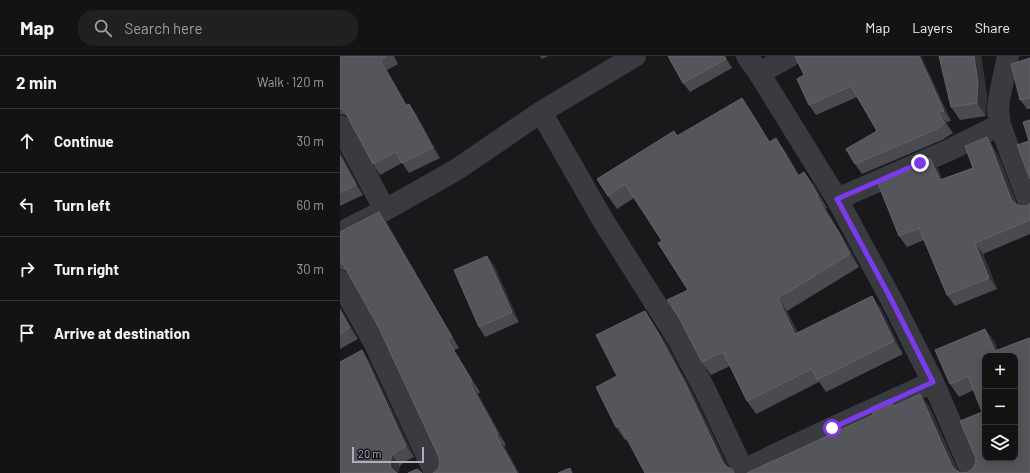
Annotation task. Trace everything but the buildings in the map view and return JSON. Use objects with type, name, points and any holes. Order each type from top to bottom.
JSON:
[{"type":"street","points":[[340,233],[385,210],[456,170],[541,112],[635,56]]},
{"type":"street","points":[[790,56],[753,64],[837,199],[892,301],[933,382],[972,473]]},
{"type":"street","points":[[1008,56],[999,99],[998,111],[1000,125],[1030,205]]},
{"type":"street","points":[[541,112],[604,222],[678,340],[705,390],[744,471],[832,428],[933,382]]},
{"type":"street","points":[[837,199],[947,151],[1000,125]]},
{"type":"street","points":[[340,126],[385,210]]},
{"type":"street","points":[[340,281],[368,348],[432,468],[410,473]]},
{"type":"route","points":[[832,428],[933,382],[892,301],[837,199],[920,163]]}]
